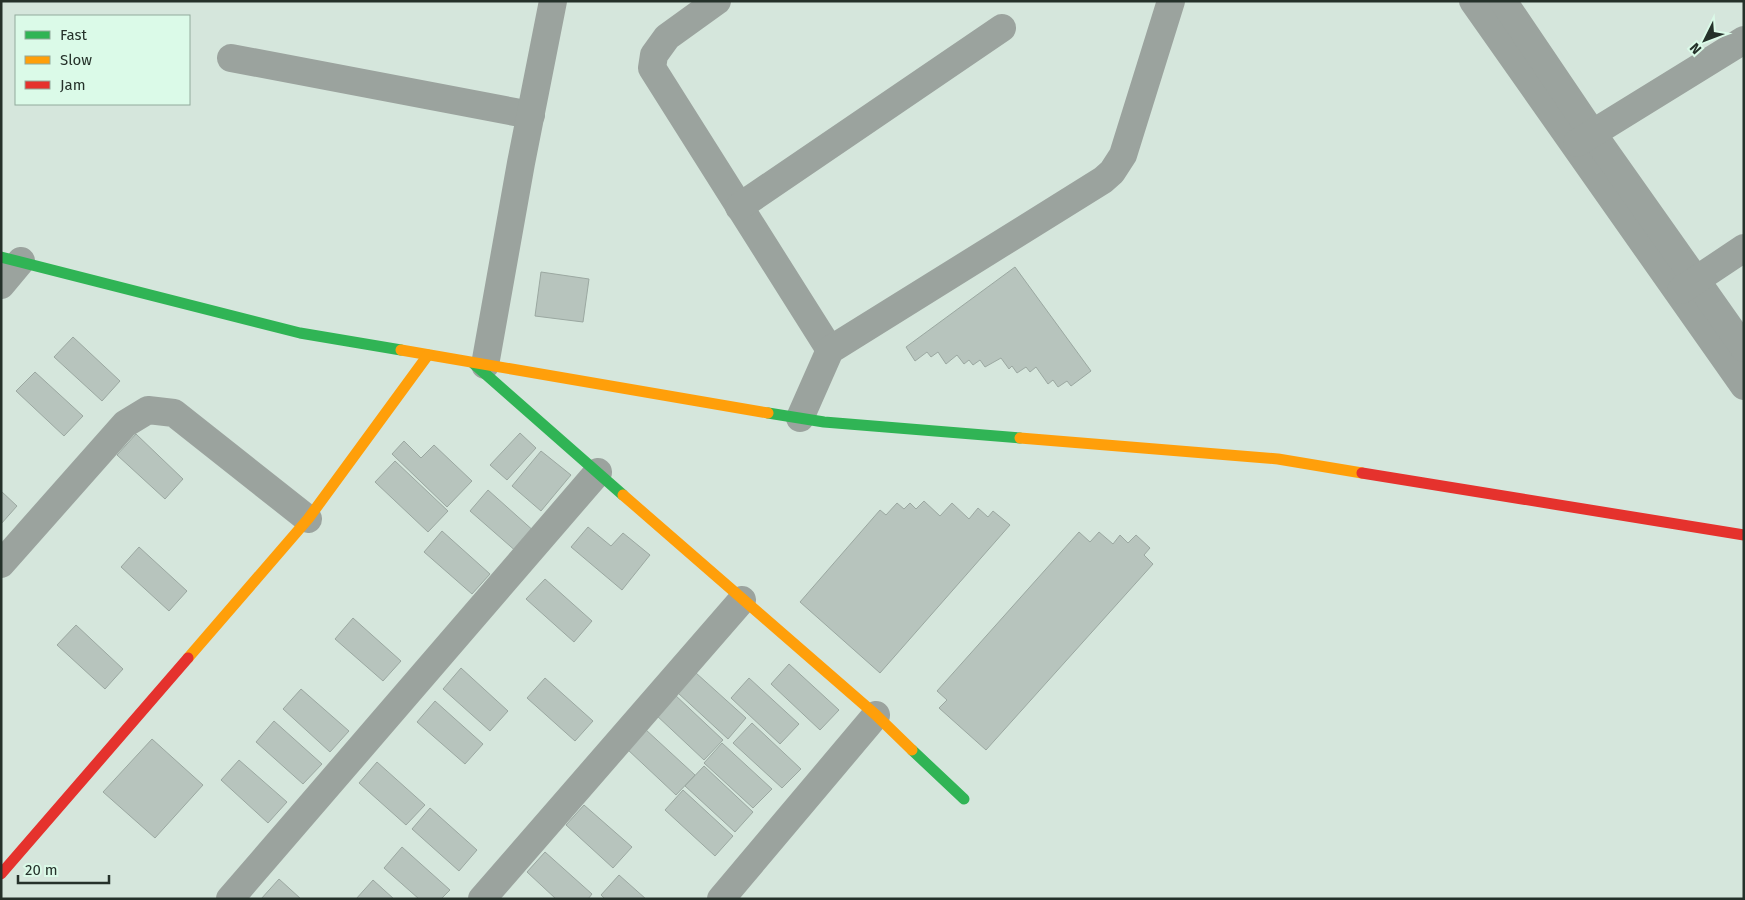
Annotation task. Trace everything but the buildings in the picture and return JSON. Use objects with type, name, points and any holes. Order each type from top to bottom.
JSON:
[{"type":"street","points":[[479,364],[554,1]]},
{"type":"street","points":[[717,1],[667,37],[654,55],[652,68],[830,350]]},
{"type":"street","points":[[800,418],[830,350],[1103,180],[1112,172],[1123,155],[1170,1]]},
{"type":"street","points":[[1473,1],[1584,140],[1686,286],[1744,386]]},
{"type":"street","points":[[1503,1],[1584,140]]},
{"type":"street","points":[[739,206],[1002,28]]},
{"type":"street","points":[[1584,140],[1744,40]]},
{"type":"street","points":[[231,58],[531,115]]},
{"type":"street","points":[[1686,286],[1744,248]]},
{"type":"street","points":[[1,285],[11,259],[300,333],[800,418],[834,423],[1278,459],[1744,535]]},
{"type":"street","points":[[1686,286],[1744,348]]},
{"type":"street","points":[[1,874],[308,519],[428,355]]},
{"type":"street","points":[[479,364],[742,600],[876,715],[964,799]]},
{"type":"street","points":[[1,564],[125,424],[148,410],[174,413],[308,519]]},
{"type":"street","points":[[230,899],[598,472]]},
{"type":"street","points":[[482,899],[742,600]]},
{"type":"street","points":[[721,899],[876,715]]},
{"type":"traffic: fast","points":[[1,257],[300,333],[401,350]]},
{"type":"traffic: fast","points":[[473,363],[623,495]]},
{"type":"traffic: fast","points":[[768,413],[824,422],[1020,438]]},
{"type":"traffic: fast","points":[[912,750],[964,799]]},
{"type":"traffic: slow","points":[[401,350],[768,413]]},
{"type":"traffic: slow","points":[[188,658],[308,519],[428,355]]},
{"type":"traffic: slow","points":[[1020,438],[1278,459],[1362,473]]},
{"type":"traffic: slow","points":[[623,495],[876,715],[912,750]]},
{"type":"traffic: jam","points":[[1362,473],[1744,535]]},
{"type":"traffic: jam","points":[[1,874],[188,658]]}]
